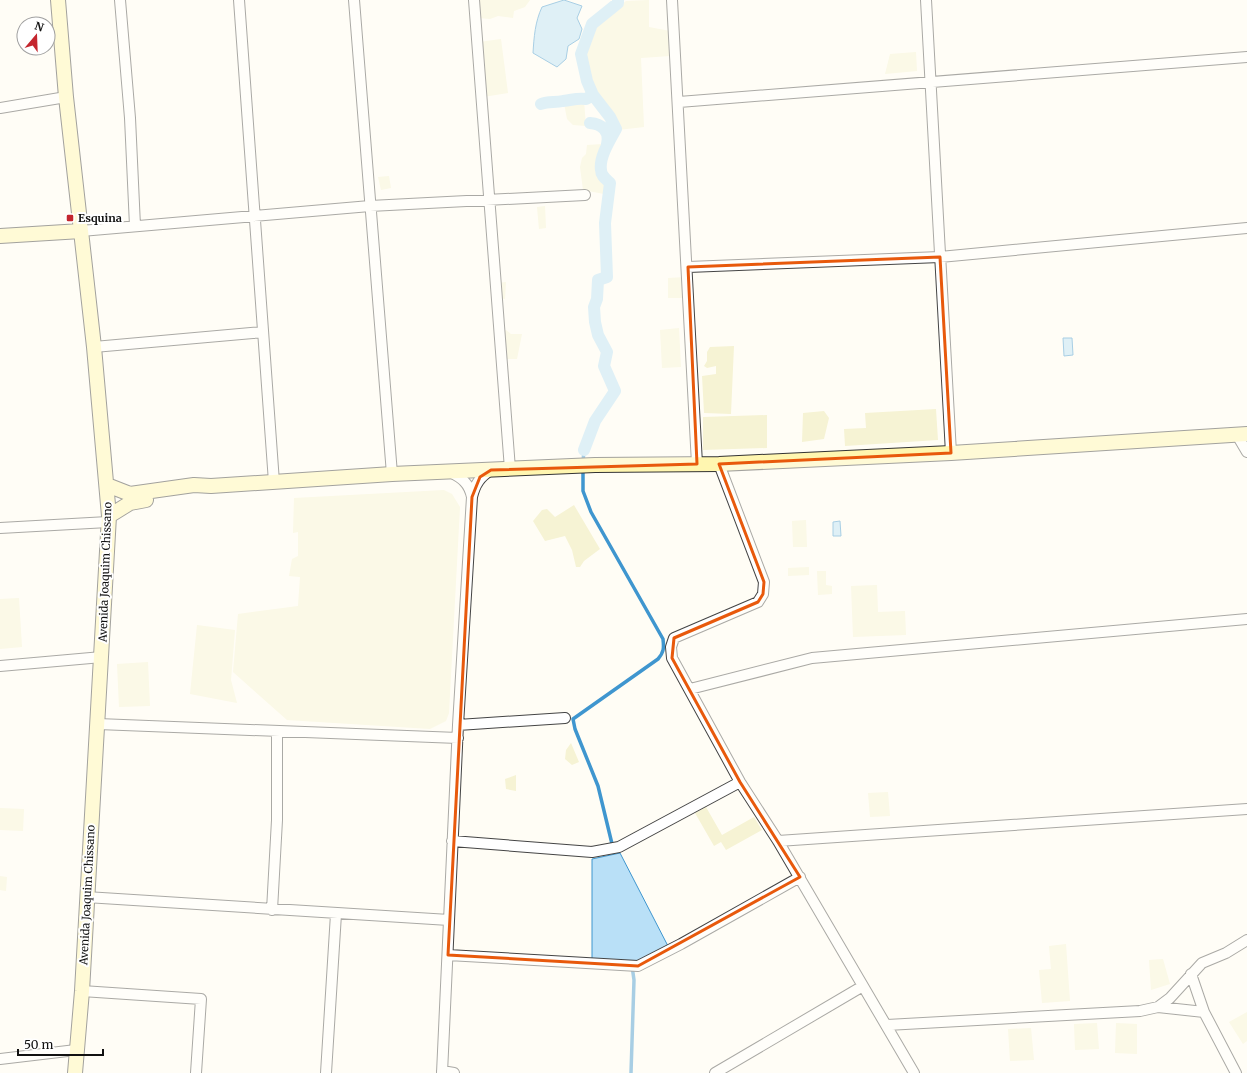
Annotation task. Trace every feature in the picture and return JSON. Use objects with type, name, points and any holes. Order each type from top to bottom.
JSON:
[{"type":"street","name":"Avenida Joaquim Chissano","points":[[58,0],[66,97],[94,347],[107,485],[108,519],[102,658],[86,897],[82,991],[74,1073]]},
{"type":"street","points":[[120,0],[130,118],[135,226]]},
{"type":"street","points":[[238,0],[274,482]]},
{"type":"street","points":[[354,0],[392,474]]},
{"type":"street","points":[[474,0],[510,469]]},
{"type":"street","points":[[672,0],[688,268],[697,464]]},
{"type":"street","points":[[926,0],[951,453]]},
{"type":"street","points":[[679,102],[1247,57]]},
{"type":"street","points":[[0,108],[66,97]]},
{"type":"street","points":[[0,236],[81,231],[370,206],[585,195]]},
{"type":"street","points":[[688,268],[940,257],[1247,228]]},
{"type":"street","points":[[94,347],[263,332]]},
{"type":"street","points":[[107,485],[130,494],[194,486],[392,474],[595,465],[719,464],[951,453],[1242,434],[1247,452]]},
{"type":"street","points":[[719,464],[764,582],[764,594],[758,602],[674,638],[671,647],[672,658],[740,782],[800,877],[914,1073]]},
{"type":"street","points":[[454,1073],[442,1072],[458,725],[472,497],[474,487],[480,477],[491,470]]},
{"type":"street","points":[[449,472],[462,478],[470,487],[472,497]]},
{"type":"street","points":[[0,528],[108,519],[130,503],[195,491],[211,486]]},
{"type":"street","points":[[690,689],[812,658],[1247,619]]},
{"type":"street","points":[[0,666],[102,658]]},
{"type":"street","points":[[458,725],[565,718]]},
{"type":"street","points":[[98,724],[458,738]]},
{"type":"street","points":[[272,910],[277,820],[277,731]]},
{"type":"street","points":[[452,841],[592,852],[619,847],[740,782]]},
{"type":"street","points":[[778,841],[1247,809]]},
{"type":"street","points":[[448,955],[638,966],[681,944],[800,877]]},
{"type":"street","points":[[86,897],[272,910],[449,920]]},
{"type":"street","points":[[326,1073],[336,914]]},
{"type":"street","points":[[1158,1008],[1170,998],[1202,963],[1226,953],[1247,940]]},
{"type":"street","points":[[1191,974],[1204,1012],[1236,1073]]},
{"type":"street","points":[[718,1072],[863,986]]},
{"type":"street","points":[[82,991],[201,999],[196,1073]]},
{"type":"street","points":[[887,1025],[1140,1011],[1158,1008],[1204,1012]]},
{"type":"street","points":[[0,1060],[76,1050]]},
{"type":"highlighted area","points":[[940,257],[951,453],[719,464],[764,582],[763,594],[758,602],[674,638],[672,658],[740,782],[800,877],[638,966],[448,955],[472,497],[480,477],[491,470],[697,464],[688,267]]},
{"type":"shaded area","points":[[479,0],[530,0],[525,7],[514,11],[513,18],[498,16],[490,19],[479,18]]},
{"type":"shaded area","points":[[649,0],[649,27],[670,31],[670,56],[641,58],[644,127],[618,130],[590,88],[583,57],[588,39],[598,25],[626,1]]},
{"type":"shaded area","points":[[501,39],[508,93],[483,97],[479,42]]},
{"type":"shaded area","points":[[916,52],[917,71],[885,74],[890,54]]},
{"type":"shaded area","points":[[584,101],[586,126],[573,125],[567,119],[564,103]]},
{"type":"shaded area","points":[[603,144],[598,168],[599,177],[607,185],[604,194],[583,190],[580,167],[582,158],[586,154],[587,145]]},
{"type":"shaded area","points":[[389,176],[391,188],[381,190],[378,177]]},
{"type":"shaded area","points":[[545,206],[546,228],[539,229],[537,207]]},
{"type":"shaded area","points":[[686,277],[686,298],[668,298],[668,278]]},
{"type":"shaded area","points":[[506,282],[505,299],[498,298],[498,283]]},
{"type":"shaded area","points":[[679,328],[681,367],[662,368],[660,330]]},
{"type":"shaded area","points":[[506,330],[511,334],[522,334],[517,359],[503,359],[502,332]]},
{"type":"shaded area","points":[[734,346],[731,414],[704,413],[702,376],[716,374],[716,366],[707,368],[704,366],[707,361],[707,352],[710,347]]},
{"type":"shaded area","points":[[936,409],[938,440],[845,446],[844,429],[866,428],[865,413]]},
{"type":"shaded area","points":[[824,411],[829,418],[824,439],[802,442],[803,413]]},
{"type":"shaded area","points":[[767,415],[767,448],[703,450],[703,417]]},
{"type":"shaded area","points":[[444,490],[452,494],[460,507],[449,713],[446,721],[430,729],[287,720],[233,672],[238,614],[298,606],[300,577],[289,576],[292,559],[298,556],[298,532],[293,533],[294,498]]},
{"type":"shaded area","points":[[574,505],[600,549],[584,561],[580,567],[576,567],[572,550],[565,536],[545,541],[533,521],[542,510],[547,509],[555,517]]},
{"type":"shaded area","points":[[806,520],[807,547],[793,547],[792,521]]},
{"type":"shaded area","points":[[809,567],[809,575],[788,576],[788,568]]},
{"type":"shaded area","points":[[817,571],[826,571],[826,585],[832,586],[832,594],[818,595]]},
{"type":"shaded area","points":[[877,585],[878,612],[905,611],[906,635],[853,637],[851,586]]},
{"type":"shaded area","points":[[19,598],[22,647],[0,649],[0,599]]},
{"type":"shaded area","points":[[197,625],[235,630],[231,680],[237,703],[190,694]]},
{"type":"shaded area","points":[[148,662],[150,706],[119,707],[117,664]]},
{"type":"shaded area","points":[[571,743],[579,762],[572,765],[565,759],[566,750]]},
{"type":"shaded area","points":[[516,775],[516,791],[506,789],[505,779]]},
{"type":"shaded area","points":[[888,792],[890,816],[870,817],[868,793]]},
{"type":"shaded area","points":[[706,807],[722,835],[754,817],[762,830],[726,850],[721,842],[714,846],[695,813]]},
{"type":"shaded area","points":[[0,808],[24,809],[23,831],[0,830]]},
{"type":"shaded area","points":[[0,876],[7,877],[6,891],[0,890]]},
{"type":"shaded area","points":[[1066,944],[1070,1001],[1042,1003],[1039,970],[1051,969],[1049,946]]},
{"type":"shaded area","points":[[1163,959],[1170,984],[1151,990],[1149,960]]},
{"type":"shaded area","points":[[1247,1012],[1247,1041],[1243,1044],[1229,1022]]},
{"type":"shaded area","points":[[1097,1023],[1099,1049],[1075,1050],[1074,1024]]},
{"type":"shaded area","points":[[1116,1023],[1137,1024],[1137,1054],[1115,1053]]},
{"type":"shaded area","points":[[1031,1028],[1034,1060],[1010,1061],[1008,1029]]},
{"type":"water","points":[[564,0],[582,6],[577,18],[582,29],[579,39],[568,46],[566,59],[557,67],[533,53],[534,35],[542,7]]},
{"type":"water","points":[[1063,338],[1072,338],[1073,355],[1064,356]]},
{"type":"water","points":[[840,521],[841,536],[833,536],[833,522]]},
{"type":"water","points":[[620,853],[669,948],[638,963],[592,962],[592,859]]},
{"type":"waterway","points":[[584,450],[595,421],[615,391],[604,366],[607,352],[598,335],[594,307],[597,299],[598,280],[607,277],[605,223],[610,183],[602,174],[601,165],[606,149],[616,129],[610,117],[593,95],[587,81],[581,54],[592,24],[618,3],[618,0]]},
{"type":"waterway","points":[[541,104],[586,99],[593,95]]},
{"type":"waterway","points":[[590,123],[598,125],[604,129],[608,139],[607,144]]},
{"type":"waterway","points":[[583,462],[584,450]]},
{"type":"waterway","points":[[583,468],[583,491],[591,512],[663,639],[662,652],[658,659],[573,719],[575,729],[598,786],[613,848]]},
{"type":"waterway","points":[[631,1073],[634,980],[632,966]]},
{"type":"place","name":"Esquina","points":[[70,218]]}]
